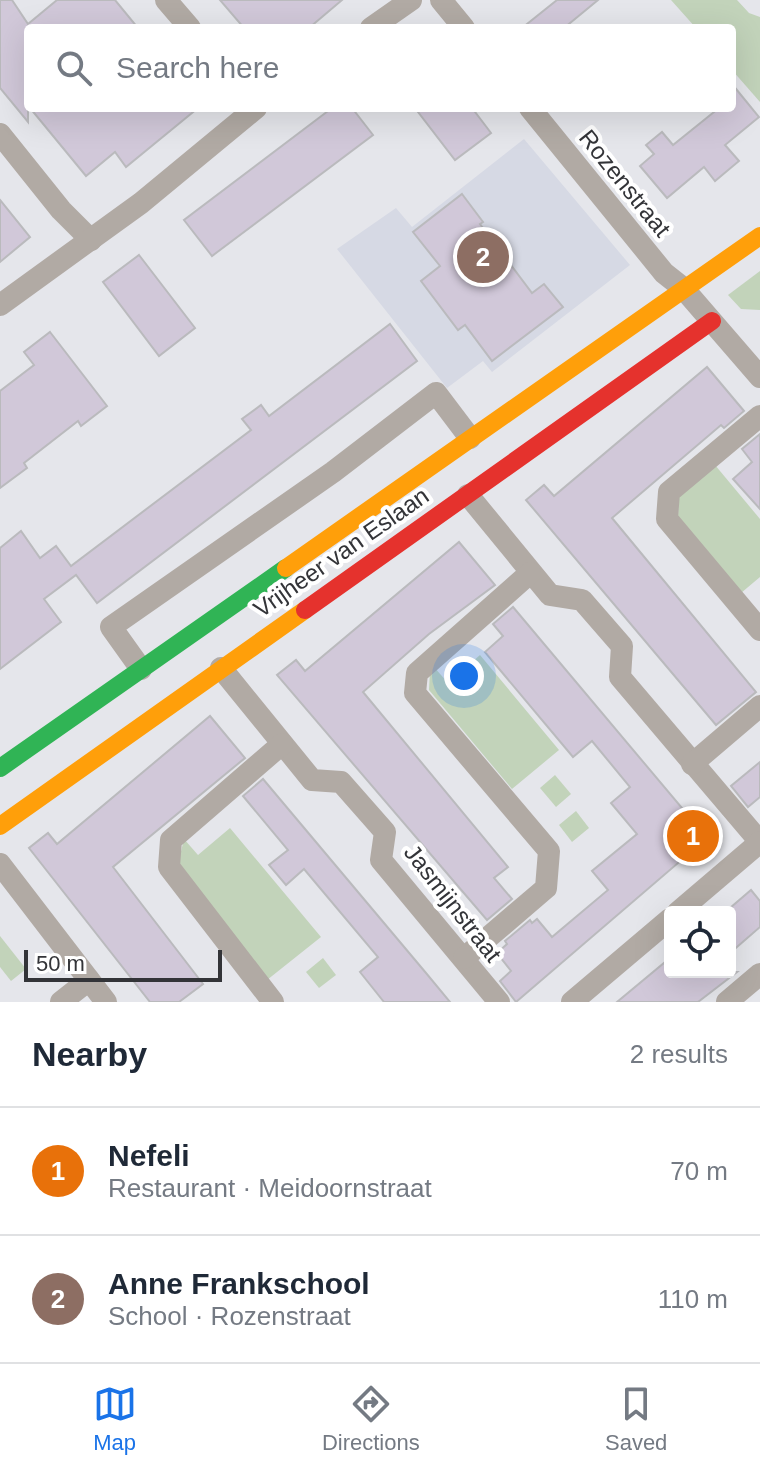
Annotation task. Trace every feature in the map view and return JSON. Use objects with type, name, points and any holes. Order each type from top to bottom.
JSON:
[{"type":"street","points":[[166,0],[187,24]]},
{"type":"street","points":[[377,24],[411,0]]},
{"type":"street","points":[[441,0],[461,24]]},
{"type":"street","points":[[0,305],[91,240],[251,112]]},
{"type":"street","name":"Rozenstraat","points":[[533,112],[664,273],[683,288],[760,377]]},
{"type":"street","points":[[0,134],[61,210],[91,240]]},
{"type":"street","name":"Vrijheer van Eslaan","points":[[0,768],[760,236]]},
{"type":"street","name":"Vrijheer van Eslaan","points":[[0,826],[712,321]]},
{"type":"street","points":[[141,669],[111,627],[333,472],[436,393],[470,438]]},
{"type":"street","points":[[760,416],[669,492],[667,519],[760,630]]},
{"type":"street","points":[[468,495],[550,595],[582,600],[622,646],[620,677],[760,842],[685,906]]},
{"type":"street","points":[[464,958],[546,888],[549,851],[415,693],[417,673],[530,573]]},
{"type":"street","name":"Jasmijnstraat","points":[[221,668],[312,780],[341,782],[385,832],[381,860],[499,1002]]},
{"type":"street","points":[[692,764],[760,706]]},
{"type":"street","points":[[273,1002],[169,867],[171,840],[282,744]]},
{"type":"street","points":[[0,864],[106,1002]]},
{"type":"street","points":[[572,1002],[664,924]]},
{"type":"street","points":[[727,1002],[760,974]]},
{"type":"street","points":[[61,1002],[89,980]]},
{"type":"shaded area","points":[[524,139],[630,265],[492,372],[483,361],[447,388],[337,249],[396,208],[412,227]]},
{"type":"green space","points":[[671,0],[737,0],[749,13],[760,17],[760,102],[736,75],[736,24],[692,24]]},
{"type":"green space","points":[[760,271],[760,310],[741,309],[728,295]]},
{"type":"green space","points":[[715,465],[760,519],[760,577],[741,593],[678,517],[679,495]]},
{"type":"green space","points":[[480,655],[559,750],[512,789],[429,690],[430,670],[434,667],[448,683]]},
{"type":"green space","points":[[555,775],[571,794],[556,807],[540,788]]},
{"type":"green space","points":[[576,811],[589,828],[572,842],[559,825]]},
{"type":"green space","points":[[230,828],[321,937],[267,980],[178,864],[184,839],[198,855]]},
{"type":"green space","points":[[0,936],[26,969],[11,981],[0,967]]},
{"type":"green space","points":[[323,958],[336,975],[319,988],[306,972]]},
{"type":"building","points":[[0,0],[12,0],[28,24],[24,24],[24,112],[28,112],[28,122],[0,88]]},
{"type":"building","points":[[57,0],[115,0],[135,24],[28,24]]},
{"type":"building","points":[[220,0],[342,0],[314,24],[241,24]]},
{"type":"building","points":[[557,0],[598,0],[569,24],[527,24]]},
{"type":"building","points":[[736,89],[759,117],[725,145],[739,161],[715,181],[704,167],[667,198],[640,166],[654,154],[646,145],[662,132],[673,145],[714,112],[736,112]]},
{"type":"building","points":[[33,112],[193,112],[126,167],[115,152],[86,176]]},
{"type":"building","points":[[327,112],[355,112],[373,135],[212,256],[184,220]]},
{"type":"building","points":[[418,112],[475,112],[491,133],[455,160]]},
{"type":"building","points":[[462,194],[483,222],[480,224],[532,293],[544,284],[563,307],[492,361],[465,325],[458,330],[421,281],[440,266],[413,232]]},
{"type":"building","points":[[0,200],[30,237],[0,262]]},
{"type":"building","points":[[139,255],[195,328],[159,356],[103,282]]},
{"type":"building","points":[[390,324],[417,361],[97,603],[76,575],[44,599],[61,622],[0,669],[0,548],[21,531],[40,558],[56,546],[71,566],[251,430],[242,419],[261,405],[269,416]]},
{"type":"building","points":[[50,332],[107,406],[81,426],[78,421],[24,463],[27,468],[0,488],[0,391],[34,365],[24,352]]},
{"type":"building","points":[[707,367],[744,411],[724,428],[721,425],[612,518],[756,692],[716,725],[526,500],[544,485],[554,496]]},
{"type":"building","points":[[760,434],[760,509],[733,479],[752,462],[742,449]]},
{"type":"building","points":[[459,542],[495,585],[429,634],[363,692],[508,867],[494,878],[512,899],[487,920],[277,675],[296,660],[305,671]]},
{"type":"building","points":[[513,607],[692,820],[697,815],[713,833],[516,1002],[500,981],[511,971],[497,953],[507,944],[505,941],[530,920],[532,923],[537,919],[552,937],[608,890],[592,871],[637,834],[611,803],[630,787],[592,741],[573,757],[485,652],[503,636],[493,624]]},
{"type":"building","points":[[210,716],[245,758],[113,867],[203,984],[179,1002],[150,1002],[29,848],[48,833],[57,844]]},
{"type":"building","points":[[760,762],[760,797],[748,807],[731,786]]},
{"type":"building","points":[[263,779],[450,1002],[384,1002],[360,972],[378,957],[304,869],[286,885],[269,865],[288,850],[243,796]]},
{"type":"building","points":[[751,890],[760,901],[760,927],[736,948],[736,906],[732,906]]},
{"type":"building","points":[[664,963],[664,978],[729,978],[698,1002],[617,1002]]},
{"type":"traffic: fast","points":[[0,768],[286,568]]},
{"type":"traffic: slow","points":[[286,568],[760,236]]},
{"type":"traffic: slow","points":[[0,826],[305,610]]},
{"type":"traffic: jam","points":[[305,610],[712,321]]},
{"type":"place","name":"Anne Frankschool","points":[[483,257]]},
{"type":"place","name":"Nefeli","points":[[693,836]]}]
